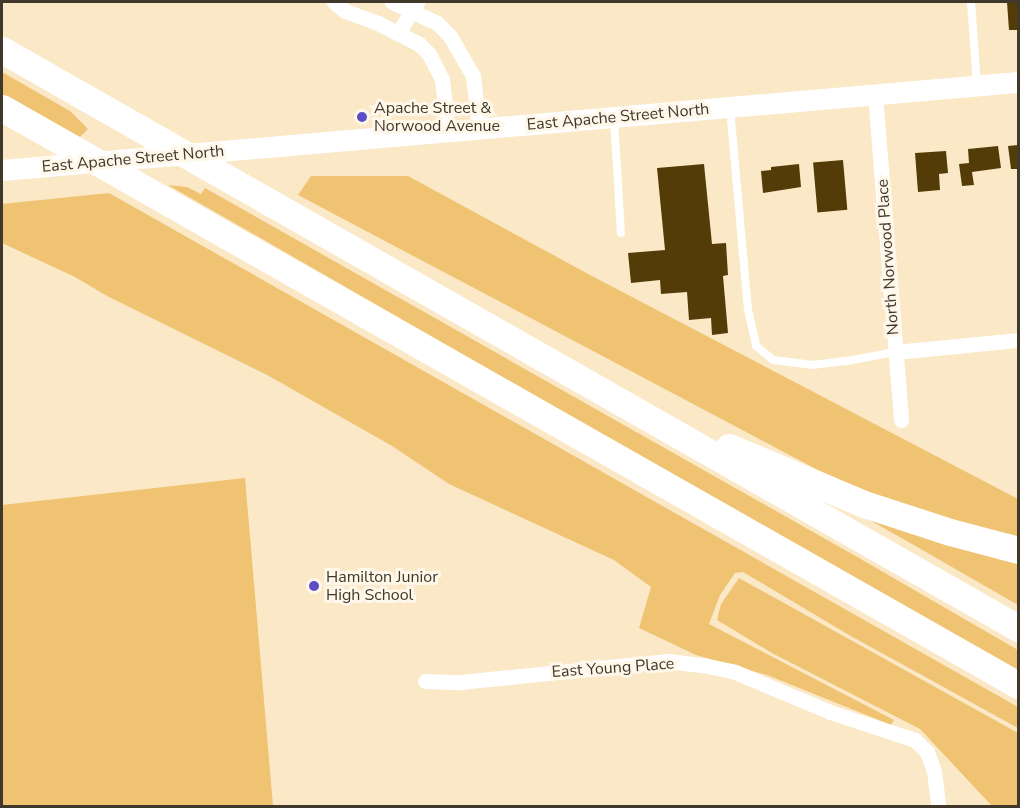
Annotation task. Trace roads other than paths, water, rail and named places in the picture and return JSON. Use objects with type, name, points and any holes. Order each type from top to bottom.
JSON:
[{"type":"highway","points":[[2,50],[1018,628]]},
{"type":"highway","points":[[2,108],[1018,685]]},
{"type":"highway","points":[[620,402],[864,504],[950,532],[1018,550]]},
{"type":"main road","name":"East Apache Street North","points":[[2,170],[1018,82]]},
{"type":"street","points":[[334,2],[345,11],[419,44],[436,65],[445,93],[448,131]]},
{"type":"street","points":[[392,2],[414,6],[450,36],[473,76],[479,129]]},
{"type":"street","points":[[398,33],[414,6]]},
{"type":"street","name":"North Norwood Place","points":[[875,95],[901,420]]},
{"type":"street","points":[[895,351],[1018,340]]},
{"type":"street","name":"East Young Place","points":[[425,681],[460,682],[668,661],[735,672],[830,712],[915,740],[927,752],[934,771],[938,807]]},
{"type":"lane","points":[[971,2],[978,86]]},
{"type":"lane","points":[[730,107],[748,310],[756,346],[773,360],[812,364],[847,362],[895,351]]},
{"type":"lane","points":[[614,117],[621,233]]},
{"type":"place","name":"Apache Street & Norwood Avenue","points":[[362,117]]},
{"type":"place","name":"Hamilton Junior High School","points":[[314,586]]}]
